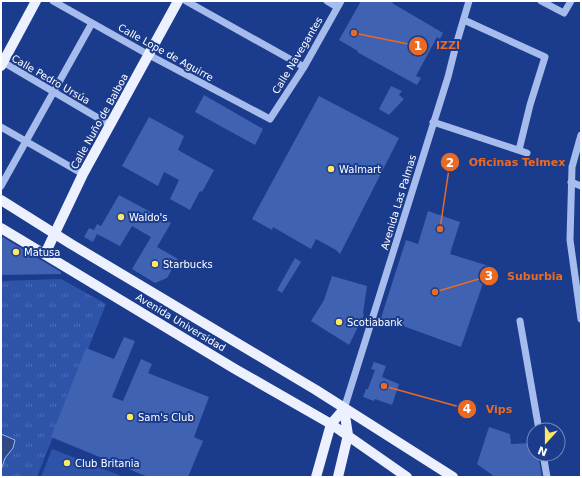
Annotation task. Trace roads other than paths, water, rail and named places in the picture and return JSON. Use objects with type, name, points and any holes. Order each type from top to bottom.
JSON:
[{"type":"main road","points":[[2,64],[36,1]]},
{"type":"main road","name":"Calle Nuño de Balboa","points":[[45,254],[83,174],[178,1]]},
{"type":"main road","name":"Avenida Universidad","points":[[1,200],[316,390],[453,477]]},
{"type":"main road","name":"Avenida Universidad","points":[[1,228],[235,369],[331,424],[406,477]]},
{"type":"main road","points":[[316,477],[331,424],[344,409]]},
{"type":"main road","points":[[338,477],[348,435],[344,409]]},
{"type":"street","name":"Calle Lope de Aguirre","points":[[53,1],[149,55],[270,119]]},
{"type":"street","points":[[186,1],[304,67]]},
{"type":"street","points":[[327,1],[339,4]]},
{"type":"street","name":"Avenida Las Palmas","points":[[344,409],[434,122],[469,1]]},
{"type":"street","points":[[541,1],[564,13],[571,1]]},
{"type":"street","name":"Calle Navegantes","points":[[270,119],[304,67],[339,4]]},
{"type":"street","points":[[464,20],[545,57],[530,105],[519,150]]},
{"type":"street","points":[[1,186],[92,23]]},
{"type":"street","name":"Calle Pedro Ursúa","points":[[2,64],[110,125]]},
{"type":"street","points":[[434,122],[527,153]]},
{"type":"street","points":[[1,127],[83,174]]},
{"type":"street","points":[[581,135],[572,167],[570,240],[581,318]]},
{"type":"street","points":[[572,182],[581,186]]},
{"type":"street","points":[[572,256],[581,260]]},
{"type":"street","points":[[520,321],[538,422]]},
{"type":"street","points":[[544,462],[547,477]]},
{"type":"place","name":"IZZI","points":[[354,33]]},
{"type":"place","name":"Walmart","points":[[331,169]]},
{"type":"place","name":"Waldo's","points":[[121,217]]},
{"type":"place","name":"Oficinas Telmex","points":[[440,229]]},
{"type":"place","name":"Matusa","points":[[16,252]]},
{"type":"place","name":"Starbucks","points":[[155,264]]},
{"type":"place","name":"Suburbia","points":[[435,292]]},
{"type":"place","name":"Scotiabank","points":[[339,322]]},
{"type":"place","name":"Vips","points":[[384,386]]},
{"type":"place","name":"Sam's Club","points":[[130,417]]},
{"type":"place","name":"Club Britania","points":[[67,463]]}]
